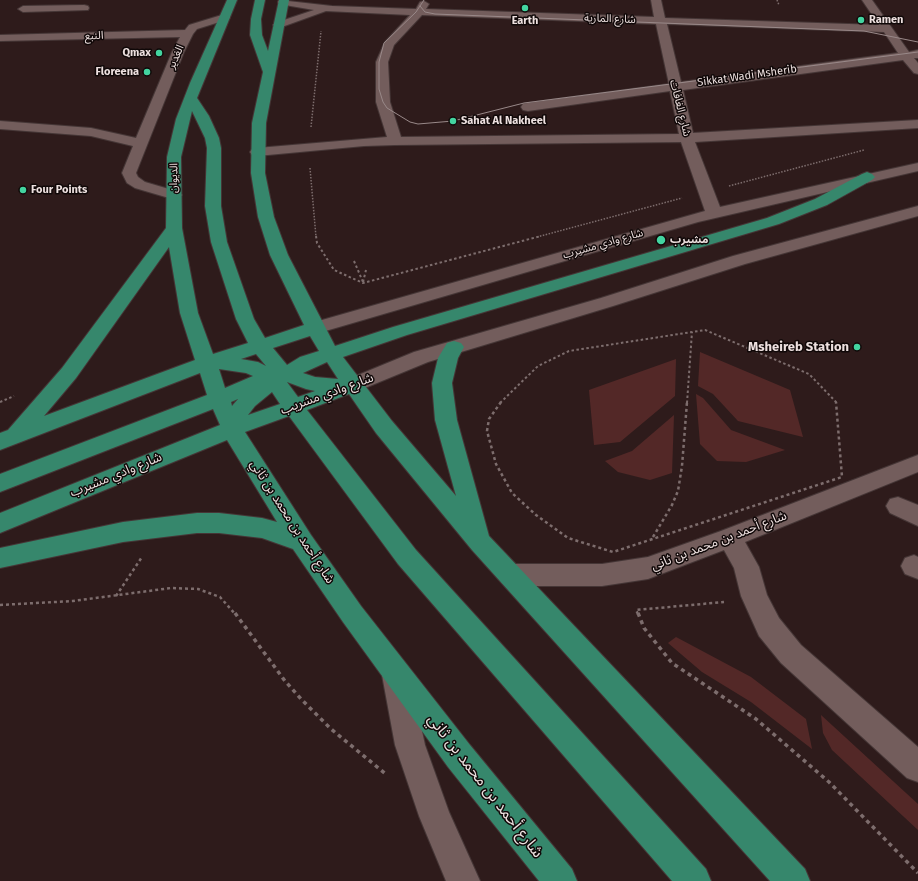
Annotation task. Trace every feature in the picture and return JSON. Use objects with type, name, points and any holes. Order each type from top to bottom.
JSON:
[{"type":"main road","name":"الديوان","points":[[206,363],[189,313],[174,228],[172,173],[178,136],[191,99],[232,0]]},
{"type":"main road","points":[[260,0],[256,20],[256,35],[269,72]]},
{"type":"main road","points":[[284,1],[259,123],[257,152],[259,180],[266,217],[278,255],[315,328],[330,353],[353,385],[410,459],[481,543],[793,881]]},
{"type":"main road","points":[[191,99],[202,116],[212,138],[214,148],[213,206],[221,250],[245,320],[294,406],[422,573],[694,881]]},
{"type":"main road","points":[[0,483],[219,399],[330,353],[773,221],[816,204],[867,177]]},
{"type":"main road","points":[[7,439],[69,373],[174,228]]},
{"type":"main road","points":[[7,439],[139,387],[259,345],[315,328]]},
{"type":"main road","points":[[232,430],[239,412],[248,401],[306,349],[314,337],[315,328]]},
{"type":"main road","points":[[454,347],[446,365],[442,384],[446,420],[481,543]]},
{"type":"main road","points":[[206,363],[240,364],[257,370],[313,384],[353,385]]},
{"type":"main road","name":"شارع أحمد بن محمد بن ثاني","points":[[206,363],[232,430],[302,542],[352,614],[459,756],[560,881]]},
{"type":"main road","name":"شارع وادي مشريب","points":[[232,430],[353,385]]},
{"type":"main road","name":"شارع وادي مشيرب","points":[[0,523],[232,430]]},
{"type":"main road","points":[[0,558],[89,538],[164,526],[219,523],[241,524],[283,534],[302,542]]},
{"type":"street","points":[[395,142],[383,102],[382,62],[389,44],[419,12],[427,0]]},
{"type":"street","name":"شارع الغافات","points":[[656,0],[674,86],[687,138],[714,213]]},
{"type":"street","points":[[867,0],[905,55],[918,70]]},
{"type":"street","name":"شارع المارية","points":[[284,1],[332,9],[419,12],[608,23],[660,21],[890,33]]},
{"type":"street","points":[[23,9],[87,4]]},
{"type":"street","points":[[63,37],[87,4]]},
{"type":"street","name":"شارع المارية","points":[[279,25],[298,17],[332,9]]},
{"type":"street","name":"الغدير","points":[[174,195],[148,188],[132,180],[129,173],[140,143],[143,122],[174,52],[188,32],[193,28],[225,17]]},
{"type":"street","name":"النبع","points":[[0,38],[188,32]]},
{"type":"street","points":[[890,33],[912,40]]},
{"type":"street","name":"Sikkat Wadi Msherib","points":[[528,107],[918,54]]},
{"type":"street","points":[[257,152],[364,142],[687,138],[918,124]]},
{"type":"street","points":[[0,125],[91,132],[140,143]]},
{"type":"street","points":[[91,132],[123,127]]},
{"type":"street","name":"شارع وادي مشيرب","points":[[315,328],[583,249],[714,213],[867,177],[918,167]]},
{"type":"street","points":[[454,347],[607,302],[739,260],[918,211]]},
{"type":"street","name":"شارع وادي مشريب","points":[[353,385],[421,358],[454,347]]},
{"type":"street","name":"شارع أحمد بن محمد بن ثاني","points":[[511,575],[620,573],[648,568],[914,468]]},
{"type":"street","points":[[730,538],[746,567],[754,596],[769,627],[787,649],[918,767]]},
{"type":"street","name":"شارع أحمد بن محمد بن ثاني","points":[[396,671],[410,746],[435,816],[463,881]]},
{"type":"path","points":[[363,283],[867,149]]},
{"type":"path","points":[[354,261],[363,283]]},
{"type":"path","points":[[363,283],[366,270]]},
{"type":"path","points":[[705,330],[809,374],[837,403],[842,478],[613,552],[596,548],[568,538],[536,515],[512,493],[496,464],[487,431],[489,418],[515,387],[538,366],[569,351],[692,332],[705,330]]},
{"type":"path","points":[[651,540],[672,505],[678,491],[682,466],[692,332]]},
{"type":"path","points":[[116,596],[164,526]]},
{"type":"path","points":[[0,605],[73,601],[171,588],[198,589],[220,597],[235,614],[285,681],[302,700],[331,729],[389,777]]},
{"type":"path","points":[[724,602],[636,610],[644,628],[672,663],[756,719],[829,782],[918,873]]},
{"type":"shaded area","points":[[700,352],[790,390],[803,437],[738,421],[713,394],[698,386]]},
{"type":"shaded area","points":[[676,359],[675,396],[620,442],[594,445],[589,390]]},
{"type":"shaded area","points":[[696,394],[703,398],[731,430],[785,450],[746,462],[717,461],[700,444]]},
{"type":"shaded area","points":[[674,415],[672,473],[650,480],[618,472],[605,461],[632,451]]},
{"type":"shaded area","points":[[676,637],[751,677],[806,719],[812,749],[751,702],[702,672],[668,643]]},
{"type":"shaded area","points":[[821,715],[918,804],[918,830],[832,750],[823,733]]},
{"type":"tram line","points":[[420,6],[424,0]]},
{"type":"tram line","points":[[420,6],[425,12],[435,14],[864,31],[918,42]]},
{"type":"tram line","points":[[420,6],[416,12],[384,43],[379,62],[379,89],[383,102],[387,108],[410,122],[418,124],[453,121],[524,103],[918,52]]},
{"type":"place","name":"Earth","points":[[525,8]]},
{"type":"place","name":"Ramen","points":[[861,20]]},
{"type":"place","name":"Qmax","points":[[159,53]]},
{"type":"place","name":"Floreena","points":[[147,72]]},
{"type":"place","name":"Sahat Al Nakheel","points":[[453,121]]},
{"type":"place","name":"Four Points","points":[[23,190]]},
{"type":"place","name":"مشيرب","points":[[661,240]]},
{"type":"place","name":"Msheireb Station","points":[[857,347]]}]
